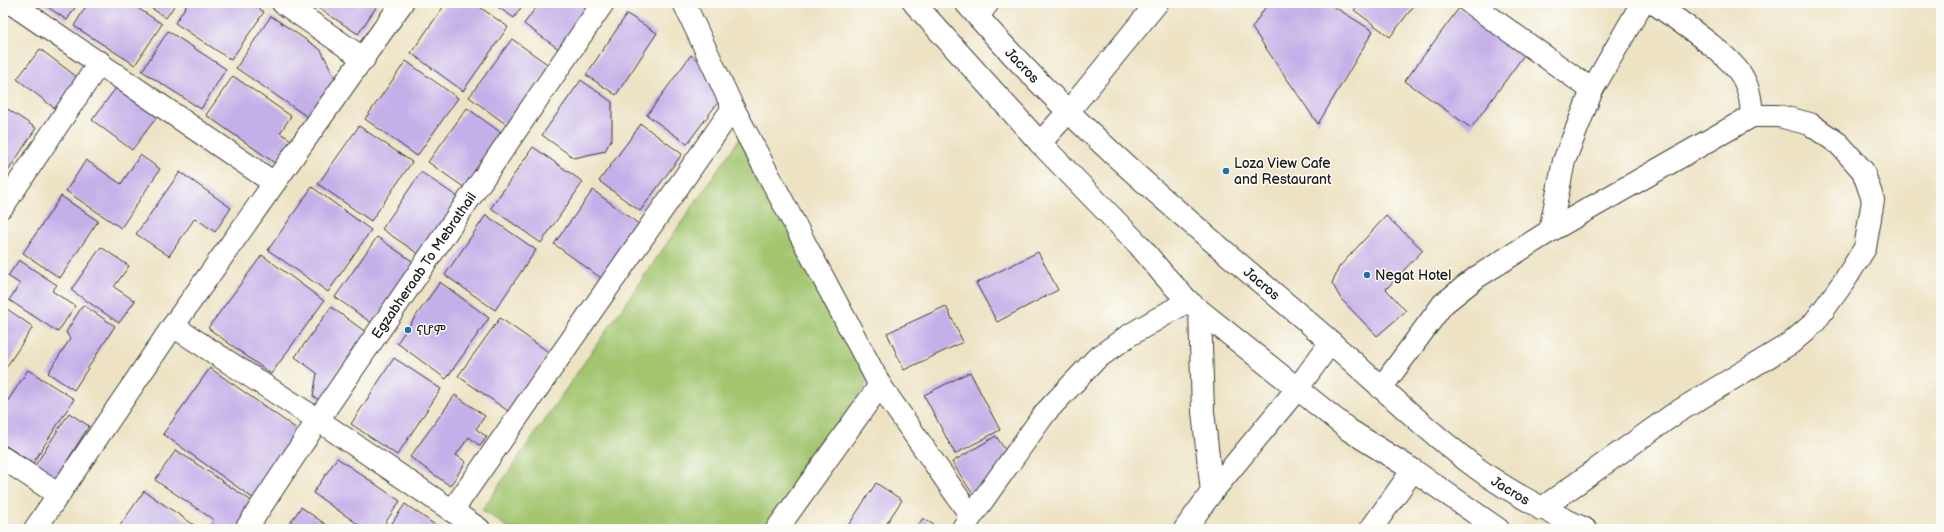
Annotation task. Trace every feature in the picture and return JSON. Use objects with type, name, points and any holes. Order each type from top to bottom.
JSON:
[{"type":"street","points":[[11,3],[100,62],[274,183]]},
{"type":"street","points":[[283,3],[364,58]]},
{"type":"street","points":[[35,529],[173,326],[402,3]]},
{"type":"street","name":"Egzabheraab To Mebrathail","points":[[246,529],[318,420],[603,3]]},
{"type":"street","points":[[684,3],[733,108],[880,385],[967,523],[1044,413],[1096,359],[1128,336],[1194,306]]},
{"type":"street","points":[[914,3],[1040,143],[1140,245],[1163,274],[1194,306],[1349,430],[1413,470],[1498,529]]},
{"type":"street","points":[[1040,143],[1068,112],[1157,3]]},
{"type":"street","points":[[1470,3],[1592,90]]},
{"type":"street","points":[[1550,231],[1564,161],[1592,90],[1642,3]]},
{"type":"street","points":[[1654,3],[1731,61],[1743,78],[1751,98],[1752,116]]},
{"type":"street","name":"Jacros","points":[[977,7],[1028,72],[1068,112],[1177,210],[1331,342],[1381,388],[1478,469],[1541,509],[1585,529]]},
{"type":"street","points":[[3,206],[100,62]]},
{"type":"street","points":[[452,511],[733,108]]},
{"type":"street","points":[[1381,388],[1443,304],[1477,277],[1550,231],[1752,116],[1779,116],[1810,124],[1839,144],[1863,171],[1873,200],[1865,248],[1845,280],[1814,323],[1791,343],[1674,414],[1541,509]]},
{"type":"street","points":[[1194,306],[1203,412],[1212,492]]},
{"type":"street","points":[[173,326],[318,420],[479,529]]},
{"type":"street","points":[[1185,529],[1212,492],[1297,389],[1331,342]]},
{"type":"street","points":[[777,529],[880,385]]},
{"type":"street","points":[[3,458],[59,495]]},
{"type":"street","points":[[1371,529],[1413,470]]},
{"type":"green space","points":[[740,138],[873,375],[766,529],[510,529],[482,510]]},
{"type":"building","points":[[42,3],[78,3],[67,20]]},
{"type":"building","points":[[88,3],[130,3],[162,24],[135,65],[74,26]]},
{"type":"building","points":[[144,3],[176,3],[166,18]]},
{"type":"building","points":[[188,3],[250,3],[264,12],[231,60],[175,23]]},
{"type":"building","points":[[320,3],[379,3],[358,34],[317,7]]},
{"type":"building","points":[[446,3],[474,3],[508,27],[463,91],[411,53]]},
{"type":"building","points":[[492,3],[524,3],[514,18]]},
{"type":"building","points":[[539,3],[592,3],[560,50],[524,24]]},
{"type":"building","points":[[1268,3],[1328,3],[1373,31],[1318,124],[1252,28]]},
{"type":"building","points":[[1360,3],[1416,3],[1390,37],[1354,10]]},
{"type":"building","points":[[1459,8],[1524,55],[1471,128],[1405,81]]},
{"type":"building","points":[[627,14],[657,33],[616,95],[586,75]]},
{"type":"building","points":[[271,16],[321,50],[337,82],[312,120],[236,68]]},
{"type":"building","points":[[168,31],[226,69],[201,109],[142,71]]},
{"type":"building","points":[[512,39],[550,66],[507,125],[469,97]]},
{"type":"building","points":[[40,49],[81,80],[58,111],[17,79]]},
{"type":"building","points":[[691,55],[709,69],[722,97],[687,144],[647,115]]},
{"type":"building","points":[[406,61],[458,98],[417,156],[365,119]]},
{"type":"building","points":[[233,76],[291,116],[280,133],[291,140],[275,163],[206,115]]},
{"type":"building","points":[[581,80],[612,102],[612,138],[605,151],[574,158],[542,135]]},
{"type":"building","points":[[119,84],[159,114],[132,150],[92,120]]},
{"type":"building","points":[[3,106],[36,128],[3,179]]},
{"type":"building","points":[[467,108],[503,134],[465,188],[428,162]]},
{"type":"building","points":[[641,124],[682,154],[640,211],[599,181]]},
{"type":"building","points":[[359,126],[412,162],[371,221],[318,184]]},
{"type":"building","points":[[533,147],[583,182],[541,243],[491,208]]},
{"type":"building","points":[[140,155],[160,169],[121,228],[66,191],[86,160],[121,184]]},
{"type":"building","points":[[180,172],[231,208],[215,232],[195,218],[169,256],[136,234]]},
{"type":"building","points":[[421,172],[459,198],[420,255],[382,229]]},
{"type":"building","points":[[312,187],[371,230],[328,292],[268,250]]},
{"type":"building","points":[[593,190],[640,225],[601,278],[554,244]]},
{"type":"building","points":[[61,196],[98,221],[60,278],[23,253]]},
{"type":"building","points":[[486,215],[536,250],[495,310],[445,275]]},
{"type":"building","name":"Negat Hotel","points":[[1386,216],[1423,250],[1386,289],[1406,311],[1377,336],[1341,299],[1332,283],[1339,267]]},
{"type":"building","points":[[377,237],[415,263],[373,324],[335,297]]},
{"type":"building","points":[[101,247],[129,266],[114,287],[135,301],[119,323],[71,290]]},
{"type":"building","points":[[1038,252],[1058,290],[997,322],[976,283]]},
{"type":"building","points":[[262,255],[324,301],[271,374],[208,328]]},
{"type":"building","points":[[19,260],[57,285],[52,291],[75,306],[58,332],[9,300],[20,284],[8,276]]},
{"type":"building","points":[[440,282],[489,318],[446,379],[397,343]]},
{"type":"building","points":[[83,305],[115,326],[74,390],[48,373],[70,339],[66,332]]},
{"type":"building","points":[[3,306],[33,327],[3,372]]},
{"type":"building","points":[[946,306],[963,342],[904,370],[887,333]]},
{"type":"building","points":[[331,307],[370,335],[322,402],[313,396],[317,373],[295,357]]},
{"type":"building","points":[[500,318],[550,353],[508,411],[458,376]]},
{"type":"building","points":[[394,358],[441,389],[397,455],[351,424]]},
{"type":"building","points":[[210,368],[301,432],[254,499],[163,434]]},
{"type":"building","points":[[28,370],[74,399],[33,463],[3,444],[3,408]]},
{"type":"building","points":[[970,372],[1000,430],[955,454],[924,395]]},
{"type":"building","points":[[455,395],[485,416],[476,429],[487,437],[480,446],[469,437],[456,455],[466,462],[450,486],[410,457]]},
{"type":"building","points":[[69,413],[89,426],[55,480],[34,467]]},
{"type":"building","points":[[996,436],[1009,456],[974,496],[952,462]]},
{"type":"building","points":[[176,450],[256,504],[239,529],[208,529],[214,520],[155,480]]},
{"type":"building","points":[[337,458],[400,501],[381,529],[365,529],[313,493]]},
{"type":"building","points":[[876,483],[902,500],[883,529],[846,529]]},
{"type":"building","points":[[144,491],[200,529],[122,529],[119,527]]},
{"type":"building","points":[[405,504],[441,529],[388,529]]},
{"type":"building","points":[[301,507],[332,529],[286,529]]},
{"type":"building","points":[[923,518],[940,529],[916,529]]},
{"type":"place","name":"Loza View Cafe and Restaurant","points":[[1226,171]]},
{"type":"place","name":"Negat Hotel","points":[[1367,275]]},
{"type":"place","name":"ናሆም","points":[[408,330]]}]
